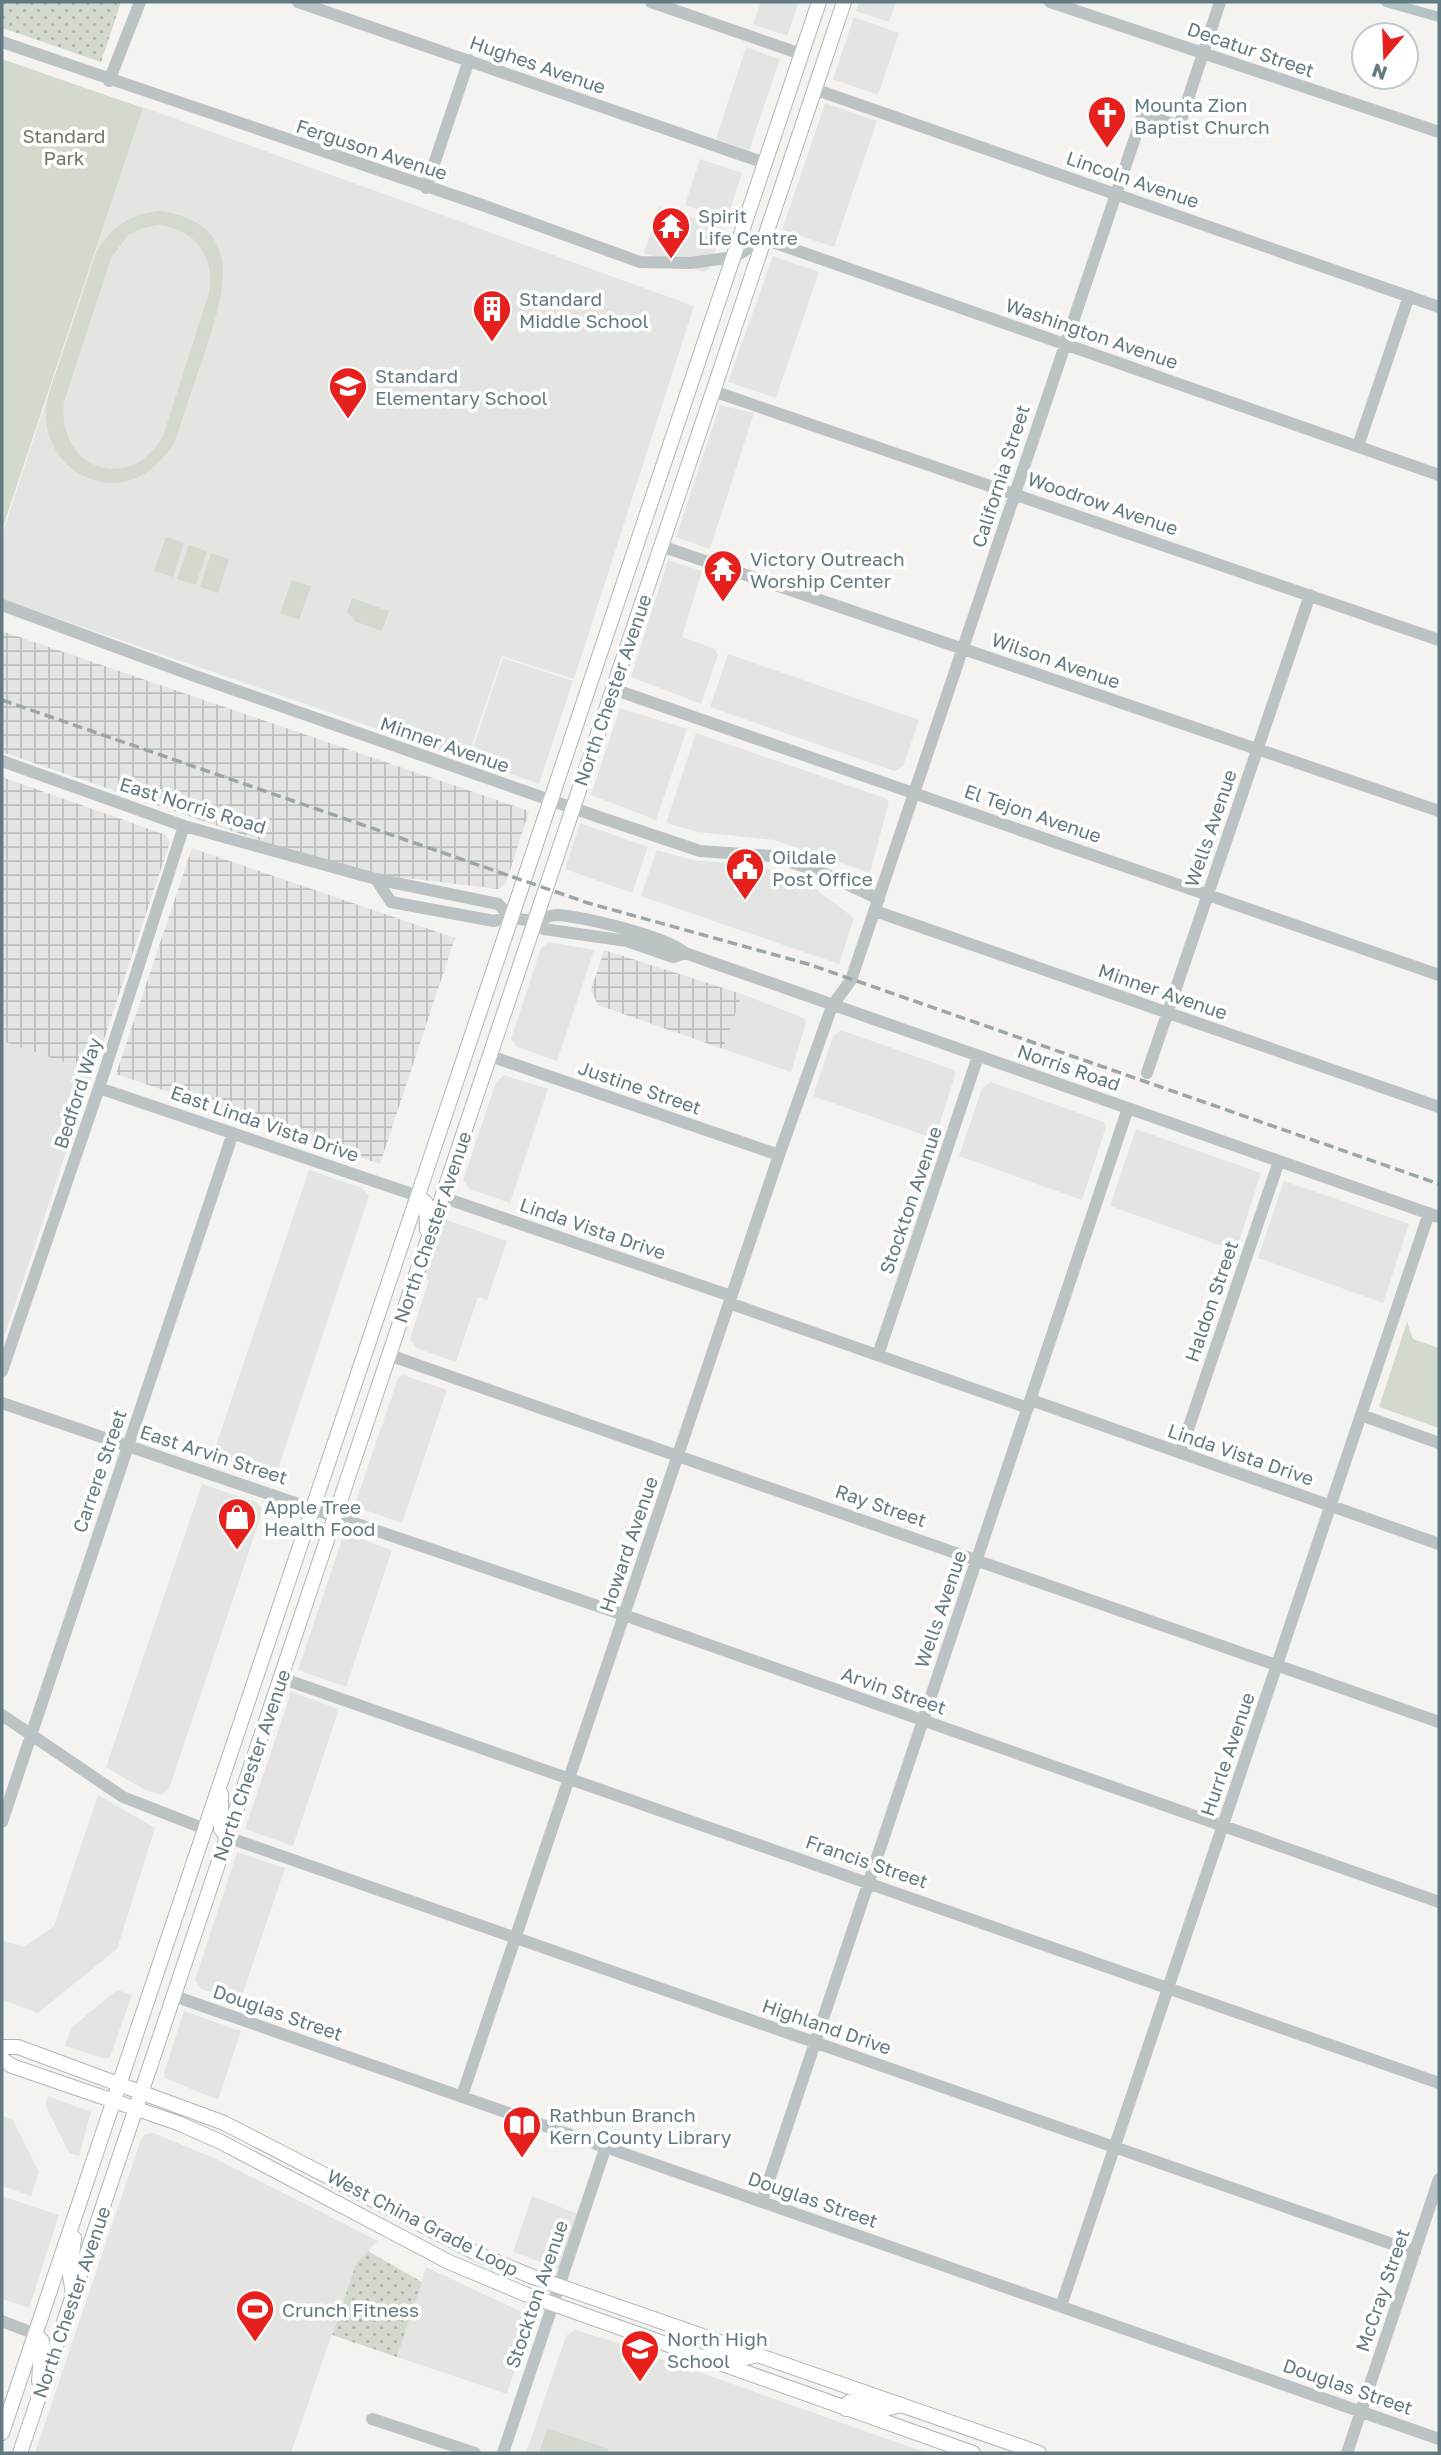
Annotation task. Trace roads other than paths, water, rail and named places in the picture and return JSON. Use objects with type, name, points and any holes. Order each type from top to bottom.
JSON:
[{"type":"main road","name":"North Chester Avenue","points":[[20,2453],[73,2295],[124,2105],[205,1829],[418,1196],[509,915],[550,801],[819,2]]},
{"type":"main road","name":"North Chester Avenue","points":[[2,2433],[79,2205],[130,2087],[174,1996],[844,2]]},
{"type":"main road","points":[[801,54],[807,60],[810,71],[808,109]]},
{"type":"main road","points":[[418,1196],[426,1203],[427,1242]]},
{"type":"main road","points":[[221,1782],[221,1829],[227,1837]]},
{"type":"main road","name":"West China Grade Loop","points":[[2,2047],[18,2047],[130,2087],[265,2141],[480,2255],[559,2287],[1039,2453]]},
{"type":"main road","name":"West China Grade Loop","points":[[2,2059],[12,2066],[178,2123],[258,2159],[449,2262],[554,2305],[973,2453]]},
{"type":"main road","points":[[73,2295],[70,2275],[79,2205]]},
{"type":"main road","points":[[382,2226],[392,2210]]},
{"type":"main road","points":[[35,2334],[42,2341],[37,2403]]},
{"type":"main road","points":[[707,2361],[709,2354],[715,2352],[737,2360],[755,2356]]},
{"type":"main road","points":[[846,2409],[849,2402],[854,2401],[881,2410],[902,2405]]},
{"type":"street","points":[[108,81],[140,2]]},
{"type":"street","name":"Hughes Avenue","points":[[298,2],[765,163]]},
{"type":"street","points":[[651,2],[801,54]]},
{"type":"street","name":"Decatur Street","points":[[1050,2],[1439,132]]},
{"type":"street","name":"California Street","points":[[832,1006],[851,980],[1143,114],[1179,126],[1220,2]]},
{"type":"street","name":"Ferguson Avenue","points":[[2,43],[108,81],[485,206],[640,262],[690,262],[734,257]]},
{"type":"street","points":[[426,188],[469,60]]},
{"type":"street","name":"Lincoln Avenue","points":[[814,89],[1439,307]]},
{"type":"street","points":[[734,257],[764,239]]},
{"type":"street","name":"Washington Avenue","points":[[764,239],[1439,475]]},
{"type":"street","points":[[1358,446],[1409,296]]},
{"type":"street","name":"Woodrow Avenue","points":[[713,391],[1439,640]]},
{"type":"street","name":"Wilson Avenue","points":[[661,546],[1439,811]]},
{"type":"street","name":"Wells Avenue","points":[[1147,1073],[1310,595]]},
{"type":"street","name":"Minner Avenue","points":[[2,605],[195,677],[700,851],[772,856],[821,872],[877,905],[1168,1013],[1439,1107]]},
{"type":"street","name":"El Tejon Avenue","points":[[613,689],[1439,975]]},
{"type":"street","name":"East Norris Road","points":[[2,761],[184,825],[376,879],[498,904],[509,915]]},
{"type":"street","name":"Bedford Way","points":[[2,1371],[99,1088],[184,825]]},
{"type":"street","name":"East Norris Road","points":[[376,879],[391,902],[494,921],[509,915],[534,920]]},
{"type":"street","name":"Norris Road","points":[[534,920],[555,915],[629,930],[675,944],[685,953],[832,1006],[1434,1215]]},
{"type":"street","name":"Howard Avenue","points":[[462,2096],[779,1154],[832,1006]]},
{"type":"street","name":"Justine Street","points":[[490,1056],[779,1154]]},
{"type":"street","name":"Stockton Avenue","points":[[878,1356],[978,1056]]},
{"type":"street","name":"East Linda Vista Drive","points":[[99,1088],[418,1196]]},
{"type":"street","name":"Wells Avenue","points":[[762,2201],[1128,1108]]},
{"type":"street","name":"Carrere Street","points":[[2,1822],[233,1133]]},
{"type":"street","name":"Haldon Street","points":[[1180,1453],[1279,1161]]},
{"type":"street","name":"Linda Vista Drive","points":[[442,1197],[878,1356],[1180,1453],[1439,1544]]},
{"type":"street","name":"Hurrle Avenue","points":[[1061,2306],[1361,1415],[1434,1215]]},
{"type":"street","name":"Ray Street","points":[[389,1355],[679,1454],[1439,1722]]},
{"type":"street","name":"East Arvin Street","points":[[2,1403],[335,1516]]},
{"type":"street","points":[[1361,1415],[1439,1443]]},
{"type":"street","name":"Arvin Street","points":[[335,1516],[1439,1902]]},
{"type":"street","name":"Francis Street","points":[[281,1678],[1439,2083]]},
{"type":"street","points":[[2,1715],[123,1797],[205,1829]]},
{"type":"street","name":"Highland Drive","points":[[227,1837],[1415,2252]]},
{"type":"street","name":"Douglas Street","points":[[174,1996],[1439,2439]]},
{"type":"street","name":"Stockton Avenue","points":[[503,2453],[606,2146]]},
{"type":"street","name":"McCray Street","points":[[1347,2453],[1439,2179]]},
{"type":"street","points":[[2,2321],[35,2334]]},
{"type":"street","points":[[372,2419],[475,2453]]},
{"type":"waterway","points":[[1386,2],[1439,17]]},
{"type":"railway","points":[[2,700],[588,903],[808,964],[1439,1184]]},
{"type":"place","name":"Mounta Zion Baptist Church","points":[[1107,149]]},
{"type":"place","name":"Spirit Life Centre","points":[[671,260]]},
{"type":"place","name":"Standard Middle School","points":[[492,343]]},
{"type":"place","name":"Standard Elementary School","points":[[348,420]]},
{"type":"place","name":"Victory Outreach Worship Center","points":[[723,603]]},
{"type":"place","name":"Oildale Post Office","points":[[745,901]]},
{"type":"place","name":"Apple Tree Health Food","points":[[237,1551]]},
{"type":"place","name":"Rathbun Branch Kern County Library","points":[[522,2159]]},
{"type":"place","name":"Crunch Fitness","points":[[255,2343]]},
{"type":"place","name":"North High School","points":[[640,2383]]},
{"type":"park label","name":"Standard Park","points":[[64,146]]}]
